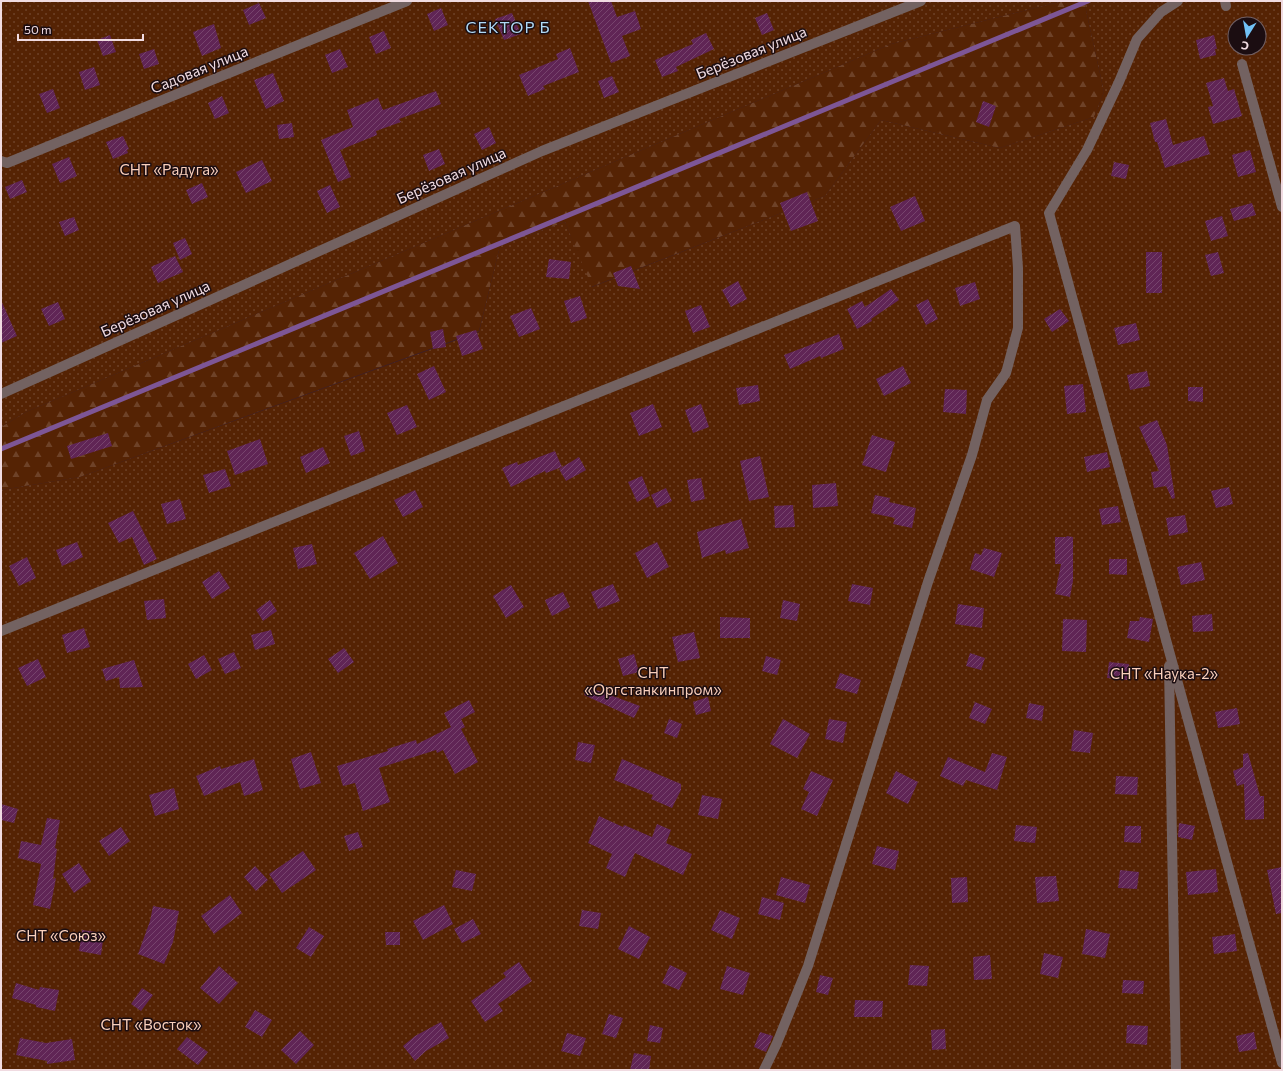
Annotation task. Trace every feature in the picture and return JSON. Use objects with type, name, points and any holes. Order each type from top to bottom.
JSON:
[{"type":"street","name":"Садовая улица","points":[[1,161],[7,163],[407,1]]},
{"type":"street","name":"Берёзовая улица","points":[[1,394],[542,151],[921,1]]},
{"type":"street","points":[[1178,1],[1161,12],[1136,38],[1119,82],[1087,150],[1048,212],[1282,1063]]},
{"type":"street","points":[[1242,64],[1282,207]]},
{"type":"street","points":[[1,631],[1015,226],[1018,268],[1018,328],[1006,373],[987,400],[972,455],[928,582],[808,966],[778,1043],[764,1070]]},
{"type":"street","points":[[1168,650],[1176,1070]]},
{"type":"green space","name":"СНТ «Радуга»","points":[[1,1],[1063,1],[891,44],[26,412],[1,427]]},
{"type":"green space","points":[[1063,1],[1084,1],[1104,92],[1094,117],[1000,148],[881,120],[825,196],[591,287],[565,222],[500,246],[479,331],[80,477],[1,490],[1,427],[26,412],[891,44]]},
{"type":"green space","name":"СНТ «Оргстанкинпром»","points":[[1084,1],[1282,1],[1282,1070],[1,1070],[1,490],[80,477],[479,332],[500,246],[565,222],[592,287],[825,196],[881,120],[1000,148],[1094,117],[1104,92]]},
{"type":"building","points":[[588,1],[611,1],[617,17],[635,11],[641,29],[622,36],[630,56],[611,63]]},
{"type":"building","points":[[259,3],[266,18],[249,25],[243,10]]},
{"type":"building","points":[[441,8],[448,25],[434,31],[427,14]]},
{"type":"building","points":[[512,13],[521,34],[504,40],[495,19]]},
{"type":"building","points":[[767,13],[774,30],[762,35],[755,18]]},
{"type":"building","points":[[214,24],[221,48],[202,56],[193,32]]},
{"type":"building","points":[[384,31],[391,48],[376,54],[369,37]]},
{"type":"building","points":[[706,33],[714,49],[676,67],[678,71],[662,77],[655,60],[693,44],[691,40]]},
{"type":"building","points":[[110,35],[116,52],[103,56],[97,40]]},
{"type":"building","points":[[1214,35],[1217,49],[1215,49],[1216,55],[1200,59],[1196,40]]},
{"type":"building","points":[[570,48],[579,72],[543,86],[545,89],[528,96],[519,75],[558,59],[556,54]]},
{"type":"building","points":[[154,49],[159,64],[144,69],[139,54]]},
{"type":"building","points":[[340,49],[348,67],[332,73],[325,55]]},
{"type":"building","points":[[94,67],[100,85],[85,90],[79,72]]},
{"type":"building","points":[[273,73],[284,101],[266,109],[254,80]]},
{"type":"building","points":[[612,76],[619,92],[604,98],[598,81]]},
{"type":"building","points":[[1224,78],[1228,91],[1234,89],[1242,116],[1213,124],[1208,107],[1213,106],[1206,83]]},
{"type":"building","points":[[53,89],[60,108],[47,113],[39,94]]},
{"type":"building","points":[[436,91],[441,104],[399,119],[401,122],[376,131],[377,135],[340,150],[351,177],[338,182],[321,140],[353,127],[347,110],[378,98],[383,110]]},
{"type":"building","points":[[222,96],[229,113],[215,119],[208,103]]},
{"type":"building","points":[[983,101],[996,106],[989,127],[976,122]]},
{"type":"building","points":[[1166,119],[1173,145],[1204,136],[1210,154],[1165,168],[1157,142],[1155,142],[1150,123]]},
{"type":"building","points":[[292,123],[294,137],[279,139],[277,125]]},
{"type":"building","points":[[489,127],[496,143],[482,150],[474,134]]},
{"type":"building","points":[[123,136],[129,149],[127,150],[128,153],[113,159],[106,142]]},
{"type":"building","points":[[439,149],[445,164],[429,171],[423,155]]},
{"type":"building","points":[[1250,150],[1256,172],[1238,177],[1232,155]]},
{"type":"building","points":[[69,157],[77,176],[60,183],[52,164]]},
{"type":"building","points":[[262,160],[272,181],[246,193],[236,172]]},
{"type":"building","points":[[1114,162],[1129,165],[1126,179],[1111,176]]},
{"type":"building","points":[[22,180],[27,192],[10,199],[5,187]]},
{"type":"building","points":[[202,183],[208,197],[192,204],[186,190]]},
{"type":"building","points":[[330,185],[340,207],[327,213],[317,191]]},
{"type":"building","points":[[807,192],[818,221],[791,231],[780,203]]},
{"type":"building","points":[[915,196],[925,221],[901,231],[890,207]]},
{"type":"building","points":[[1252,203],[1256,215],[1234,221],[1230,209]]},
{"type":"building","points":[[1222,216],[1228,236],[1211,241],[1205,221]]},
{"type":"building","points":[[74,217],[79,230],[65,236],[59,222]]},
{"type":"building","points":[[185,238],[192,254],[180,260],[173,243]]},
{"type":"building","points":[[1146,252],[1162,252],[1162,293],[1146,293]]},
{"type":"building","points":[[1218,252],[1224,273],[1211,276],[1205,255]]},
{"type":"building","points":[[175,256],[183,272],[158,283],[151,267]]},
{"type":"building","points":[[549,259],[571,262],[569,279],[546,277]]},
{"type":"building","points":[[631,266],[640,289],[618,286],[613,273]]},
{"type":"building","points":[[738,281],[747,299],[731,307],[722,290]]},
{"type":"building","points":[[975,282],[980,299],[960,306],[955,288]]},
{"type":"building","points":[[891,289],[899,300],[871,319],[872,321],[857,329],[847,309],[862,301],[865,307]]},
{"type":"building","points":[[580,296],[587,318],[571,323],[564,301]]},
{"type":"building","points":[[928,299],[938,319],[926,325],[916,305]]},
{"type":"building","points":[[1,300],[17,336],[1,343]]},
{"type":"building","points":[[58,302],[65,319],[49,326],[41,309]]},
{"type":"building","points":[[701,305],[710,327],[693,333],[685,311]]},
{"type":"building","points":[[531,308],[540,329],[519,337],[510,316]]},
{"type":"building","points":[[1060,309],[1069,321],[1052,332],[1044,319]]},
{"type":"building","points":[[1136,323],[1140,340],[1118,345],[1114,328]]},
{"type":"building","points":[[443,329],[446,347],[433,349],[430,332]]},
{"type":"building","points":[[476,330],[483,349],[462,356],[456,336]]},
{"type":"building","points":[[839,334],[844,349],[821,358],[820,356],[790,369],[784,355]]},
{"type":"building","points":[[434,366],[446,392],[429,400],[417,374]]},
{"type":"building","points":[[903,366],[911,383],[884,396],[876,379]]},
{"type":"building","points":[[1147,371],[1150,386],[1130,390],[1127,375]]},
{"type":"building","points":[[1083,384],[1086,412],[1067,414],[1064,386]]},
{"type":"building","points":[[758,385],[760,401],[739,405],[736,388]]},
{"type":"building","points":[[1188,387],[1203,387],[1203,402],[1188,401]]},
{"type":"building","points":[[945,389],[967,390],[966,414],[943,412]]},
{"type":"building","points":[[653,404],[662,427],[639,436],[630,413]]},
{"type":"building","points":[[701,404],[709,427],[693,433],[685,410]]},
{"type":"building","points":[[407,405],[417,427],[397,435],[387,413]]},
{"type":"building","points":[[1157,420],[1167,445],[1175,498],[1172,499],[1166,486],[1154,488],[1151,472],[1159,471],[1139,427]]},
{"type":"building","points":[[359,431],[365,451],[351,456],[344,436]]},
{"type":"building","points":[[108,433],[112,446],[71,459],[67,446]]},
{"type":"building","points":[[872,435],[895,442],[886,472],[862,465]]},
{"type":"building","points":[[260,439],[268,464],[235,475],[227,451]]},
{"type":"building","points":[[323,447],[330,463],[306,473],[300,457]]},
{"type":"building","points":[[555,451],[562,467],[546,473],[545,471],[511,487],[502,468],[517,462],[518,465]]},
{"type":"building","points":[[1107,452],[1110,467],[1087,472],[1084,457]]},
{"type":"building","points":[[760,456],[769,497],[749,501],[740,461]]},
{"type":"building","points":[[579,457],[586,470],[566,481],[559,469]]},
{"type":"building","points":[[225,469],[231,486],[209,493],[203,475]]},
{"type":"building","points":[[642,476],[650,496],[637,502],[628,482]]},
{"type":"building","points":[[701,478],[705,499],[691,502],[687,480]]},
{"type":"building","points":[[836,483],[838,506],[813,508],[812,485]]},
{"type":"building","points":[[1229,487],[1233,504],[1216,508],[1211,491]]},
{"type":"building","points":[[666,488],[672,501],[657,508],[651,495]]},
{"type":"building","points":[[415,490],[423,507],[403,517],[394,500]]},
{"type":"building","points":[[875,495],[890,498],[889,502],[916,508],[912,528],[893,524],[895,518],[871,513]]},
{"type":"building","points":[[180,499],[186,519],[167,524],[161,504]]},
{"type":"building","points":[[793,505],[795,527],[775,528],[774,506]]},
{"type":"building","points":[[1118,506],[1121,522],[1102,525],[1099,509]]},
{"type":"building","points":[[133,511],[157,559],[144,565],[132,537],[119,543],[108,523]]},
{"type":"building","points":[[1185,515],[1188,532],[1169,536],[1166,518]]},
{"type":"building","points":[[741,519],[749,548],[726,554],[725,550],[702,558],[697,532]]},
{"type":"building","points":[[383,536],[398,563],[370,579],[354,553]]},
{"type":"building","points":[[1055,537],[1073,537],[1073,581],[1070,597],[1055,594],[1061,564],[1055,564]]},
{"type":"building","points":[[77,542],[83,557],[62,566],[56,550]]},
{"type":"building","points":[[657,542],[669,567],[647,578],[635,553]]},
{"type":"building","points":[[312,544],[317,564],[298,569],[293,548]]},
{"type":"building","points":[[984,548],[1002,553],[994,577],[970,569],[975,553],[981,555]]},
{"type":"building","points":[[27,557],[36,578],[19,586],[9,566]]},
{"type":"building","points":[[1109,559],[1127,559],[1127,575],[1109,574]]},
{"type":"building","points":[[1201,562],[1205,580],[1181,585],[1177,567]]},
{"type":"building","points":[[219,571],[230,588],[212,599],[202,582]]},
{"type":"building","points":[[613,584],[620,601],[598,609],[591,592]]},
{"type":"building","points":[[852,584],[873,588],[870,605],[848,601]]},
{"type":"building","points":[[511,585],[524,607],[506,618],[493,596]]},
{"type":"building","points":[[563,592],[570,607],[552,616],[545,600]]},
{"type":"building","points":[[164,599],[166,618],[147,620],[144,601]]},
{"type":"building","points":[[270,600],[277,611],[263,621],[256,610]]},
{"type":"building","points":[[783,600],[800,604],[797,621],[780,618]]},
{"type":"building","points":[[958,604],[984,608],[982,628],[955,624]]},
{"type":"building","points":[[1212,614],[1213,631],[1193,632],[1192,616]]},
{"type":"building","points":[[720,617],[750,618],[750,638],[720,638]]},
{"type":"building","points":[[1140,617],[1153,619],[1149,642],[1127,638],[1130,621],[1139,621]]},
{"type":"building","points":[[1063,619],[1087,620],[1086,652],[1062,651]]},
{"type":"building","points":[[84,628],[90,647],[67,653],[62,635]]},
{"type":"building","points":[[271,630],[275,644],[255,650],[251,635]]},
{"type":"building","points":[[694,632],[700,658],[678,662],[672,637]]},
{"type":"building","points":[[344,648],[354,662],[338,673],[328,659]]},
{"type":"building","points":[[234,652],[241,668],[225,674],[218,659]]},
{"type":"building","points":[[970,653],[985,658],[981,670],[966,666]]},
{"type":"building","points":[[634,654],[639,672],[623,676],[618,659]]},
{"type":"building","points":[[204,655],[212,670],[196,679],[188,664]]},
{"type":"building","points":[[766,656],[781,660],[777,675],[762,671]]},
{"type":"building","points":[[38,659],[46,677],[27,686],[18,668]]},
{"type":"building","points":[[134,660],[143,687],[120,688],[119,677],[106,681],[102,669]]},
{"type":"building","points":[[1109,662],[1129,664],[1127,680],[1107,678]]},
{"type":"building","points":[[840,673],[861,680],[857,694],[835,688]]},
{"type":"building","points":[[588,687],[640,706],[634,718],[584,695]]},
{"type":"building","points":[[708,697],[711,711],[696,715],[693,702]]},
{"type":"building","points":[[469,700],[475,712],[461,719],[465,727],[461,729],[478,762],[455,774],[443,750],[437,753],[436,750],[379,768],[390,802],[363,811],[355,783],[343,786],[337,766],[388,751],[387,749],[416,740],[417,744],[451,727],[444,713]]},
{"type":"building","points":[[975,702],[992,709],[985,724],[969,718]]},
{"type":"building","points":[[1029,703],[1044,706],[1042,721],[1026,718]]},
{"type":"building","points":[[1237,708],[1240,724],[1218,728],[1215,712]]},
{"type":"building","points":[[669,719],[682,724],[677,738],[664,733]]},
{"type":"building","points":[[783,719],[810,734],[797,758],[770,744]]},
{"type":"building","points":[[829,719],[847,722],[843,743],[825,739]]},
{"type":"building","points":[[1074,730],[1093,733],[1090,753],[1071,751]]},
{"type":"building","points":[[578,742],[595,745],[591,763],[575,760]]},
{"type":"building","points":[[311,752],[321,783],[300,789],[291,759]]},
{"type":"building","points":[[992,753],[1007,757],[997,790],[966,780],[963,786],[940,776],[948,757],[985,772]]},
{"type":"building","points":[[1248,753],[1260,796],[1264,796],[1264,819],[1245,820],[1244,784],[1237,786],[1233,771],[1243,767],[1243,754]]},
{"type":"building","points":[[254,759],[263,790],[244,796],[240,782],[204,796],[196,776],[220,766],[221,769]]},
{"type":"building","points":[[622,759],[681,784],[681,790],[672,808],[651,799],[653,795],[614,780]]},
{"type":"building","points":[[811,771],[833,780],[817,816],[801,809],[809,792],[803,789]]},
{"type":"building","points":[[896,771],[918,782],[908,804],[886,793]]},
{"type":"building","points":[[1116,776],[1138,777],[1137,795],[1115,794]]},
{"type":"building","points":[[174,788],[179,809],[155,816],[149,795]]},
{"type":"building","points":[[702,795],[722,799],[718,819],[698,815]]},
{"type":"building","points":[[1,804],[18,809],[14,823],[1,820]]},
{"type":"building","points":[[599,816],[623,827],[624,825],[652,837],[657,824],[671,830],[666,843],[692,854],[683,875],[635,853],[625,877],[606,868],[612,854],[588,843]]},
{"type":"building","points":[[47,818],[60,820],[55,848],[57,849],[53,879],[56,878],[50,909],[33,905],[41,864],[18,858],[21,841],[41,845]]},
{"type":"building","points":[[1179,823],[1195,826],[1192,840],[1178,837]]},
{"type":"building","points":[[1016,825],[1037,827],[1035,843],[1014,841]]},
{"type":"building","points":[[1125,826],[1141,826],[1141,843],[1124,842]]},
{"type":"building","points":[[121,827],[130,841],[109,856],[99,841]]},
{"type":"building","points":[[358,832],[363,847],[349,851],[344,836]]},
{"type":"building","points":[[877,846],[899,851],[895,870],[872,864]]},
{"type":"building","points":[[303,851],[316,870],[282,893],[269,874]]},
{"type":"building","points":[[79,863],[91,881],[74,893],[62,874]]},
{"type":"building","points":[[255,866],[268,880],[256,891],[244,877]]},
{"type":"building","points":[[1282,867],[1282,913],[1276,914],[1267,870]]},
{"type":"building","points":[[1216,869],[1218,892],[1188,895],[1186,872]]},
{"type":"building","points":[[456,870],[476,874],[472,891],[452,887]]},
{"type":"building","points":[[1120,870],[1139,872],[1137,889],[1118,888]]},
{"type":"building","points":[[1056,876],[1059,901],[1037,903],[1035,877]]},
{"type":"building","points":[[781,877],[810,885],[805,903],[776,895]]},
{"type":"building","points":[[967,877],[968,902],[952,903],[951,878]]},
{"type":"building","points":[[230,895],[242,913],[214,934],[201,916]]},
{"type":"building","points":[[762,897],[784,903],[780,920],[758,914]]},
{"type":"building","points":[[444,905],[453,924],[423,940],[413,921]]},
{"type":"building","points":[[153,906],[179,911],[173,942],[164,964],[138,954],[150,921]]},
{"type":"building","points":[[582,910],[601,913],[598,929],[579,926]]},
{"type":"building","points":[[720,910],[740,918],[732,939],[711,930]]},
{"type":"building","points":[[473,919],[481,934],[462,943],[454,929]]},
{"type":"building","points":[[629,926],[650,937],[639,959],[618,949]]},
{"type":"building","points":[[309,927],[324,936],[311,957],[296,948]]},
{"type":"building","points":[[1086,929],[1110,934],[1105,958],[1082,954]]},
{"type":"building","points":[[82,930],[104,933],[101,955],[79,951]]},
{"type":"building","points":[[385,932],[400,932],[400,945],[386,945]]},
{"type":"building","points":[[1235,934],[1237,951],[1214,954],[1212,937]]},
{"type":"building","points":[[1044,953],[1063,957],[1058,978],[1040,974]]},
{"type":"building","points":[[990,955],[992,979],[974,980],[973,957]]},
{"type":"building","points":[[519,962],[532,981],[498,1004],[503,1011],[485,1022],[471,1001],[506,977],[503,973]]},
{"type":"building","points":[[670,965],[687,973],[679,990],[662,983]]},
{"type":"building","points":[[910,965],[929,966],[927,986],[908,985]]},
{"type":"building","points":[[219,966],[238,983],[219,1004],[200,988]]},
{"type":"building","points":[[727,966],[750,973],[743,995],[720,989]]},
{"type":"building","points":[[820,975],[833,978],[828,995],[816,992]]},
{"type":"building","points":[[1123,980],[1144,981],[1143,994],[1122,993]]},
{"type":"building","points":[[16,983],[39,990],[40,987],[59,990],[55,1011],[36,1007],[36,1005],[12,998]]},
{"type":"building","points":[[142,988],[153,995],[141,1011],[131,1004]]},
{"type":"building","points":[[855,1000],[883,1001],[882,1017],[854,1017]]},
{"type":"building","points":[[255,1010],[272,1020],[262,1037],[245,1027]]},
{"type":"building","points":[[609,1014],[623,1018],[616,1038],[602,1034]]},
{"type":"building","points":[[441,1022],[449,1038],[426,1051],[415,1061],[403,1046],[415,1036]]},
{"type":"building","points":[[650,1025],[663,1028],[660,1043],[647,1041]]},
{"type":"building","points":[[1127,1025],[1148,1026],[1147,1045],[1126,1043]]},
{"type":"building","points":[[945,1029],[946,1049],[932,1050],[931,1030]]},
{"type":"building","points":[[300,1031],[314,1045],[296,1064],[281,1050]]},
{"type":"building","points":[[760,1032],[773,1036],[766,1052],[754,1047]]},
{"type":"building","points":[[1254,1032],[1257,1049],[1239,1052],[1236,1036]]},
{"type":"building","points":[[567,1033],[586,1038],[580,1056],[561,1051]]},
{"type":"building","points":[[187,1037],[208,1052],[198,1065],[177,1049]]},
{"type":"building","points":[[20,1038],[46,1043],[72,1039],[75,1060],[47,1064],[47,1061],[16,1055]]},
{"type":"building","points":[[634,1053],[651,1056],[649,1070],[630,1070]]},
{"type":"waterway","points":[[1,449],[1088,1]]},
{"type":"district","name":"СЕКТОР Б","points":[[508,26]]},
{"type":"park label","name":"СНТ «Наука-2»","points":[[1164,673]]},
{"type":"park label","name":"СНТ «Союз»","points":[[61,935]]},
{"type":"park label","name":"СНТ «Восток»","points":[[151,1024]]}]
